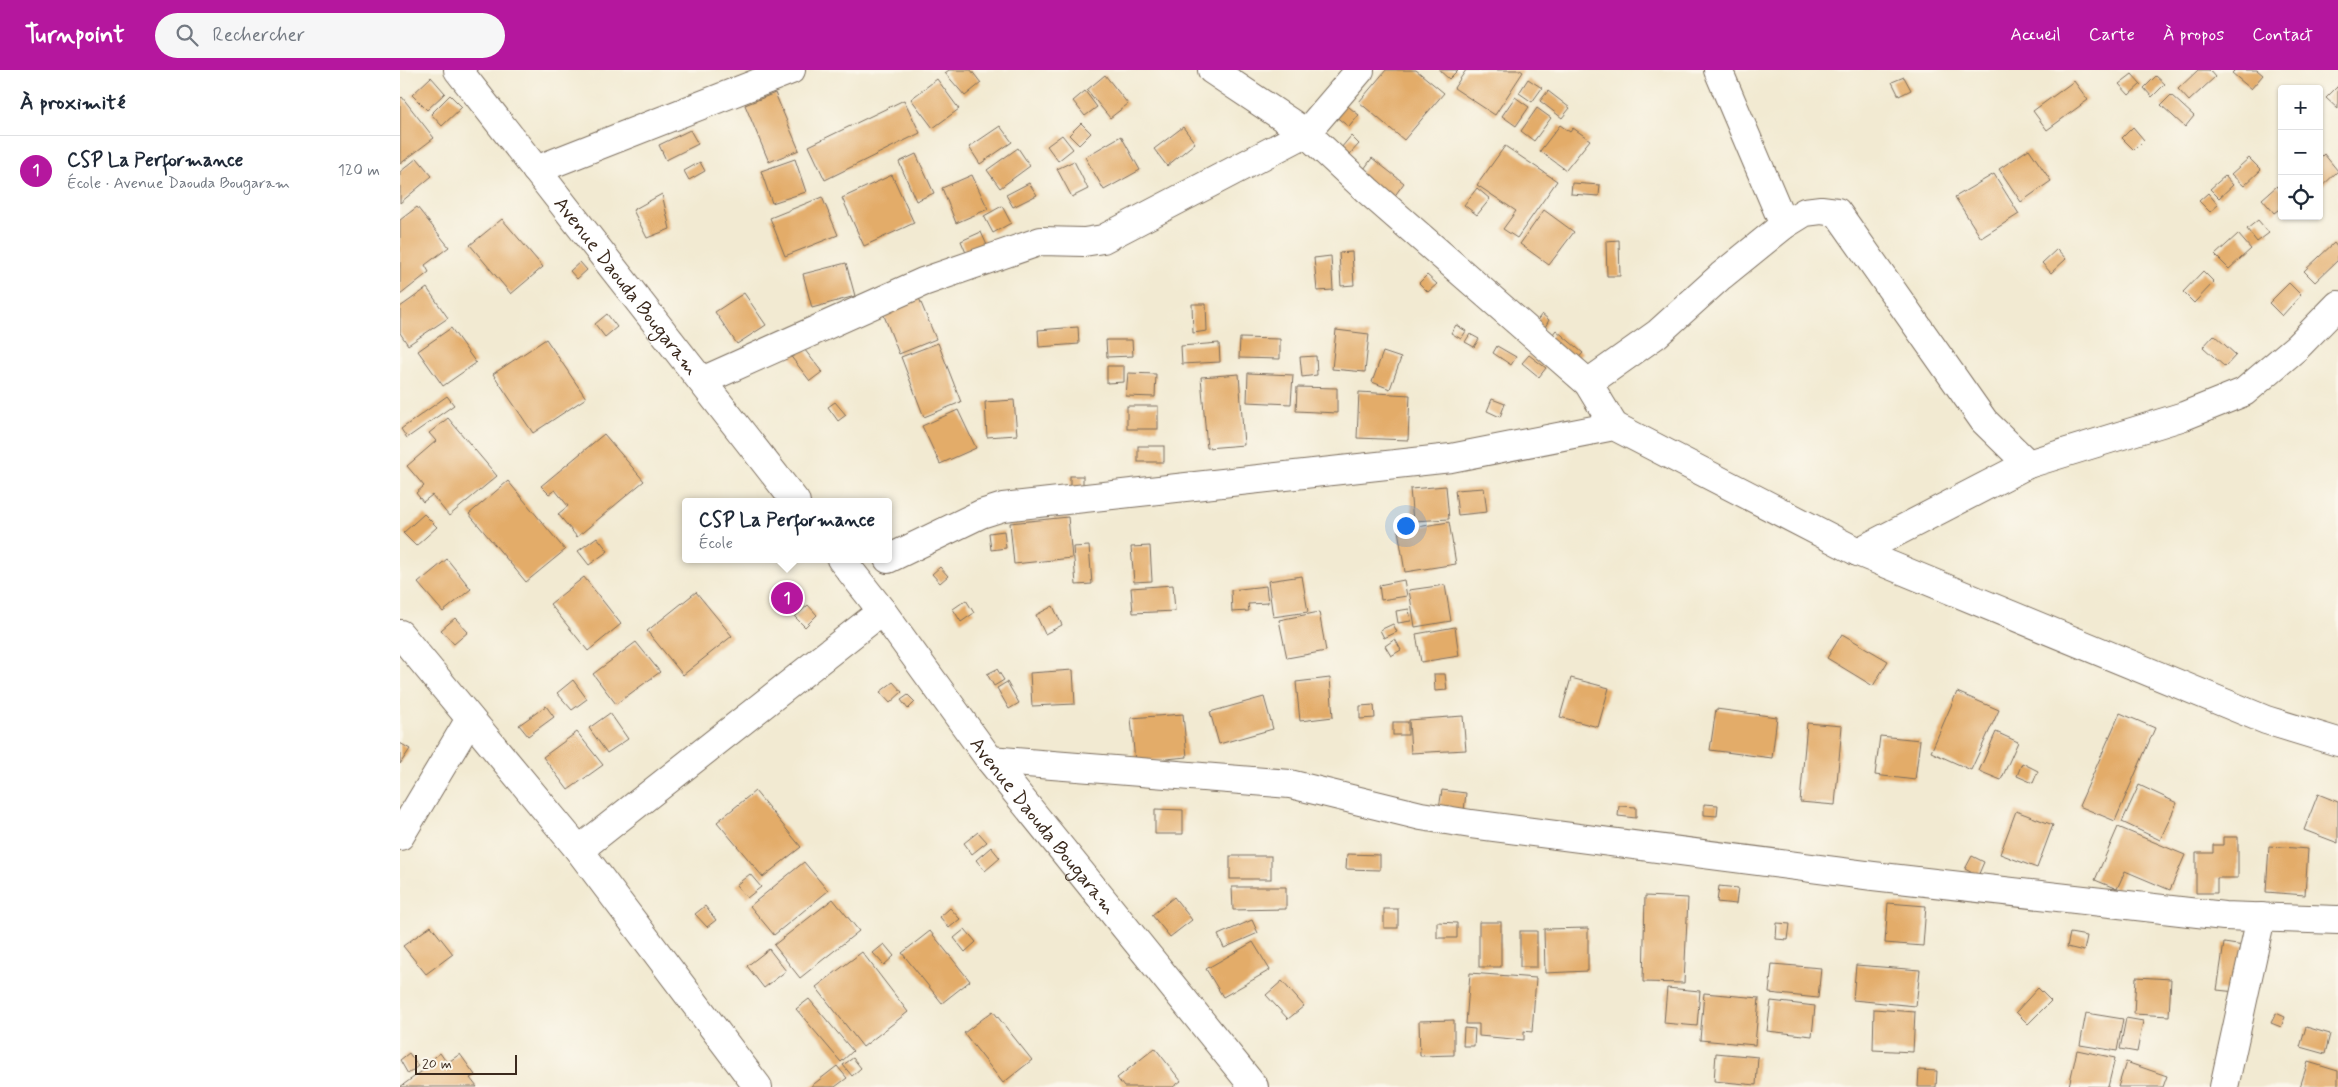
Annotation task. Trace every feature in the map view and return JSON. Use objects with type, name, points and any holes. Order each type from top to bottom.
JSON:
[{"type":"street","name":"Avenue Daouda Bougaram","points":[[458,70],[793,498]]},
{"type":"street","points":[[536,170],[791,70]]},
{"type":"street","points":[[1212,70],[1306,134],[1366,190],[1588,383],[1614,426],[1858,552],[2266,720],[2338,742]]},
{"type":"street","points":[[702,381],[941,276],[1041,241],[1084,242],[1103,239],[1306,134],[1360,70]]},
{"type":"street","points":[[1718,70],[1784,225]]},
{"type":"street","points":[[1588,383],[1657,334],[1721,276],[1784,225],[1805,212],[1821,210],[1837,212],[1984,421],[2028,464]]},
{"type":"street","points":[[1858,552],[2028,464],[2184,416],[2244,392],[2297,347],[2338,305]]},
{"type":"street","points":[[892,557],[981,514],[1003,507],[1451,458],[1614,426]]},
{"type":"street","points":[[847,567],[868,563]]},
{"type":"street","name":"Avenue Daouda Bougaram","points":[[847,567],[882,611],[990,760],[1254,1087]]},
{"type":"street","points":[[579,850],[882,611]]},
{"type":"street","points":[[400,634],[579,850],[758,1087]]},
{"type":"street","points":[[400,836],[470,719]]},
{"type":"street","points":[[990,760],[1290,784],[1421,816],[1471,824],[1873,876],[2224,916],[2338,920]]},
{"type":"street","points":[[2224,1087],[2261,917]]},
{"type":"building","points":[[949,70],[971,70],[981,83],[965,96],[945,73]]},
{"type":"building","points":[[1386,70],[1416,70],[1444,93],[1404,140],[1359,102]]},
{"type":"building","points":[[1439,70],[1458,70],[1449,79]]},
{"type":"building","points":[[1466,70],[1520,70],[1523,72],[1495,115],[1454,88]]},
{"type":"building","points":[[2198,70],[2209,70],[2215,77],[2189,101],[2178,89]]},
{"type":"building","points":[[2235,70],[2257,70],[2263,75],[2251,89],[2232,73]]},
{"type":"building","points":[[2132,74],[2141,84],[2129,95],[2119,84]]},
{"type":"building","points":[[1105,75],[1128,104],[1110,118],[1087,90]]},
{"type":"building","points":[[2156,76],[2165,84],[2152,97],[2144,88]]},
{"type":"building","points":[[431,77],[445,93],[427,110],[412,95]]},
{"type":"building","points":[[1904,77],[1911,90],[1899,96],[1892,82]]},
{"type":"building","points":[[937,79],[959,109],[933,128],[911,99]]},
{"type":"building","points":[[1528,79],[1542,88],[1532,102],[1519,93]]},
{"type":"building","points":[[2074,81],[2088,100],[2047,130],[2033,111]]},
{"type":"building","points":[[2338,86],[2338,109],[2326,98]]},
{"type":"building","points":[[1085,91],[1097,107],[1085,116],[1073,101]]},
{"type":"building","points":[[1548,91],[1570,108],[1562,118],[1540,101]]},
{"type":"building","points":[[775,93],[799,150],[769,162],[745,105]]},
{"type":"building","points":[[450,95],[462,107],[442,126],[431,114]]},
{"type":"building","points":[[2171,95],[2194,116],[2185,127],[2161,105]]},
{"type":"building","points":[[402,97],[434,138],[400,164],[400,99]]},
{"type":"building","points":[[1515,97],[1529,107],[1516,126],[1502,116]]},
{"type":"building","points":[[904,100],[920,133],[825,180],[809,146]]},
{"type":"building","points":[[1345,104],[1359,115],[1349,127],[1335,116]]},
{"type":"building","points":[[1537,108],[1551,118],[1534,141],[1521,131]]},
{"type":"building","points":[[1081,123],[1091,133],[1079,145],[1069,135]]},
{"type":"building","points":[[1560,125],[1570,132],[1573,128],[1590,140],[1566,170],[1540,151]]},
{"type":"building","points":[[1000,126],[1012,142],[980,164],[969,147]]},
{"type":"building","points":[[1183,127],[1195,143],[1167,166],[1154,149]]},
{"type":"building","points":[[2133,127],[2144,140],[2134,150],[2122,138]]},
{"type":"building","points":[[690,130],[698,144],[666,160],[659,145]]},
{"type":"building","points":[[1062,135],[1073,149],[1058,161],[1047,146]]},
{"type":"building","points":[[1121,136],[1140,170],[1104,190],[1085,157]]},
{"type":"building","points":[[1351,136],[1359,144],[1349,155],[1341,148]]},
{"type":"building","points":[[1505,146],[1557,181],[1517,238],[1503,229],[1516,211],[1477,185]]},
{"type":"building","points":[[1018,148],[1030,166],[1000,188],[987,170]]},
{"type":"building","points":[[2029,149],[2051,181],[2021,202],[1999,169]]},
{"type":"building","points":[[916,154],[934,193],[916,201],[899,162]]},
{"type":"building","points":[[2323,155],[2338,171],[2323,185],[2323,175]]},
{"type":"building","points":[[417,158],[432,176],[400,203],[400,172]]},
{"type":"building","points":[[1372,158],[1404,183],[1391,201],[1359,176]]},
{"type":"building","points":[[2249,158],[2261,170],[2244,186],[2231,174]]},
{"type":"building","points":[[795,159],[806,192],[772,203],[761,171]]},
{"type":"building","points":[[1074,161],[1088,189],[1072,197],[1057,169]]},
{"type":"building","points":[[700,162],[705,171],[689,180],[684,171]]},
{"type":"building","points":[[1994,174],[2019,214],[1981,238],[1955,197]]},
{"type":"building","points":[[892,175],[914,223],[864,246],[842,198]]},
{"type":"building","points":[[972,175],[988,209],[956,223],[942,188]]},
{"type":"building","points":[[2225,176],[2233,185],[2219,198],[2210,189]]},
{"type":"building","points":[[1029,183],[1037,195],[1013,207],[1006,195]]},
{"type":"building","points":[[1572,183],[1600,185],[1599,196],[1571,194]]},
{"type":"building","points":[[2277,186],[2278,187],[2278,210],[2274,213],[2262,199]]},
{"type":"building","points":[[1477,188],[1490,199],[1477,215],[1464,205]]},
{"type":"building","points":[[2208,193],[2218,205],[2210,212],[2199,201]]},
{"type":"building","points":[[662,194],[670,229],[647,238],[633,210]]},
{"type":"building","points":[[822,197],[838,235],[785,256],[770,218]]},
{"type":"building","points":[[1002,206],[1011,223],[993,233],[984,216]]},
{"type":"building","points":[[417,207],[449,247],[425,265],[429,272],[400,295],[400,220]]},
{"type":"building","points":[[1544,210],[1574,232],[1549,265],[1520,244]]},
{"type":"building","points":[[502,219],[543,267],[511,294],[470,245]]},
{"type":"building","points":[[2258,220],[2269,233],[2257,242],[2247,229]]},
{"type":"building","points":[[981,232],[990,252],[969,260],[961,241]]},
{"type":"building","points":[[2238,234],[2251,249],[2229,269],[2215,255]]},
{"type":"building","points":[[1619,240],[1620,276],[1607,276],[1606,241]]},
{"type":"building","points":[[2334,243],[2338,248],[2338,260],[2315,282],[2304,271]]},
{"type":"building","points":[[2057,249],[2066,259],[2051,273],[2042,263]]},
{"type":"building","points":[[1352,252],[1354,285],[1341,286],[1339,253]]},
{"type":"building","points":[[1331,256],[1333,290],[1317,291],[1314,258]]},
{"type":"building","points":[[580,262],[587,270],[577,279],[570,271]]},
{"type":"building","points":[[846,263],[855,296],[812,308],[803,274]]},
{"type":"building","points":[[2203,271],[2214,282],[2194,303],[2183,292]]},
{"type":"building","points":[[1427,275],[1437,284],[1428,292],[1419,283]]},
{"type":"building","points":[[2289,283],[2301,295],[2282,316],[2269,303]]},
{"type":"building","points":[[427,288],[448,318],[408,345],[400,333],[400,307]]},
{"type":"building","points":[[744,293],[766,325],[737,344],[715,312]]},
{"type":"building","points":[[919,298],[936,339],[899,354],[883,313]]},
{"type":"building","points":[[1192,304],[1206,304],[1207,331],[1193,333]]},
{"type":"building","points":[[607,314],[617,327],[605,337],[595,324]]},
{"type":"building","points":[[1542,314],[1549,320],[1544,329],[1535,323]]},
{"type":"building","points":[[1456,325],[1466,331],[1461,339],[1451,333]]},
{"type":"building","points":[[1078,327],[1079,344],[1039,347],[1038,330]]},
{"type":"building","points":[[451,328],[476,363],[443,386],[418,351]]},
{"type":"building","points":[[1336,330],[1369,334],[1365,372],[1332,369]]},
{"type":"building","points":[[1556,330],[1583,353],[1575,362],[1549,339]]},
{"type":"building","points":[[1470,334],[1479,339],[1474,347],[1465,342]]},
{"type":"building","points":[[2214,335],[2236,355],[2225,367],[2203,347]]},
{"type":"building","points":[[1240,338],[1280,339],[1280,359],[1239,358]]},
{"type":"building","points":[[546,339],[586,398],[533,433],[493,374]]},
{"type":"building","points":[[1106,340],[1132,340],[1133,356],[1107,357]]},
{"type":"building","points":[[938,343],[961,402],[924,417],[901,357]]},
{"type":"building","points":[[1219,343],[1220,362],[1182,364],[1181,346]]},
{"type":"building","points":[[801,345],[822,372],[810,381],[789,354]]},
{"type":"building","points":[[1497,346],[1516,357],[1511,365],[1493,353]]},
{"type":"building","points":[[1383,352],[1401,358],[1390,389],[1372,382]]},
{"type":"building","points":[[1529,355],[1546,368],[1539,377],[1522,363]]},
{"type":"building","points":[[1316,356],[1317,375],[1302,377],[1300,357]]},
{"type":"building","points":[[1107,366],[1124,366],[1124,382],[1107,383]]},
{"type":"building","points":[[1128,373],[1156,374],[1155,397],[1126,396]]},
{"type":"building","points":[[1248,373],[1293,375],[1291,404],[1247,402]]},
{"type":"building","points":[[1239,374],[1244,445],[1207,448],[1201,377]]},
{"type":"building","points":[[1297,387],[1337,388],[1337,413],[1296,411]]},
{"type":"building","points":[[1359,392],[1410,395],[1408,440],[1357,438]]},
{"type":"building","points":[[447,396],[454,405],[407,438],[401,429]]},
{"type":"building","points":[[1492,399],[1505,404],[1500,417],[1487,411]]},
{"type":"building","points":[[1014,400],[1017,435],[987,437],[985,402]]},
{"type":"building","points":[[835,402],[846,415],[838,421],[828,407]]},
{"type":"building","points":[[1127,406],[1158,406],[1158,429],[1127,429]]},
{"type":"building","points":[[958,410],[976,448],[940,464],[922,426]]},
{"type":"building","points":[[448,418],[497,476],[449,516],[432,495],[423,502],[416,493],[424,486],[407,466],[436,441],[429,433]]},
{"type":"building","points":[[604,434],[644,481],[577,537],[558,514],[568,506],[555,490],[549,494],[541,486]]},
{"type":"building","points":[[1138,446],[1164,446],[1164,462],[1138,462]]},
{"type":"building","points":[[1070,476],[1083,476],[1083,490],[1070,490]]},
{"type":"building","points":[[508,481],[565,550],[526,582],[469,514]]},
{"type":"building","points":[[1446,486],[1449,519],[1413,521],[1410,489]]},
{"type":"building","points":[[1484,488],[1487,512],[1458,515],[1455,490]]},
{"type":"building","points":[[424,514],[437,527],[416,546],[403,533]]},
{"type":"building","points":[[1068,517],[1072,558],[1014,564],[1010,523]]},
{"type":"building","points":[[1449,522],[1456,564],[1405,572],[1398,530]]},
{"type":"building","points":[[1004,531],[1006,548],[991,550],[989,533]]},
{"type":"building","points":[[597,537],[608,551],[589,565],[578,551]]},
{"type":"building","points":[[1089,546],[1092,584],[1076,585],[1073,547]]},
{"type":"building","points":[[1150,546],[1152,581],[1134,582],[1131,547]]},
{"type":"building","points":[[447,559],[471,589],[443,612],[418,583]]},
{"type":"building","points":[[940,567],[948,576],[940,583],[932,574]]},
{"type":"building","points":[[1302,576],[1308,612],[1273,617],[1268,581]]},
{"type":"building","points":[[584,577],[621,624],[588,651],[550,604]]},
{"type":"building","points":[[1404,580],[1407,596],[1381,600],[1379,585]]},
{"type":"building","points":[[1173,585],[1175,611],[1133,613],[1131,588]]},
{"type":"building","points":[[1445,585],[1451,621],[1415,627],[1409,590]]},
{"type":"building","points":[[1266,586],[1268,603],[1248,604],[1249,611],[1232,612],[1231,590]]},
{"type":"building","points":[[696,592],[732,636],[683,675],[647,631]]},
{"type":"building","points":[[966,600],[974,613],[961,622],[953,609]]},
{"type":"building","points":[[808,605],[817,615],[805,627],[795,617]]},
{"type":"building","points":[[1053,606],[1062,625],[1045,634],[1036,615]]},
{"type":"building","points":[[1409,609],[1411,621],[1398,623],[1396,611]]},
{"type":"building","points":[[1319,612],[1326,651],[1287,658],[1279,620]]},
{"type":"building","points":[[455,618],[468,632],[454,644],[441,630]]},
{"type":"building","points":[[1393,624],[1397,632],[1384,638],[1380,630]]},
{"type":"building","points":[[1455,627],[1459,656],[1421,662],[1416,634]]},
{"type":"building","points":[[1842,634],[1888,661],[1873,686],[1827,658]]},
{"type":"building","points":[[1395,639],[1401,650],[1391,656],[1385,646]]},
{"type":"building","points":[[636,642],[660,672],[616,704],[593,674]]},
{"type":"building","points":[[997,669],[1004,680],[994,686],[987,674]]},
{"type":"building","points":[[1073,670],[1075,704],[1032,706],[1030,673]]},
{"type":"building","points":[[1434,674],[1445,674],[1447,690],[1435,691]]},
{"type":"building","points":[[1330,678],[1333,717],[1300,721],[1296,682]]},
{"type":"building","points":[[1571,678],[1609,688],[1598,727],[1560,717]]},
{"type":"building","points":[[573,680],[587,699],[572,710],[557,693]]},
{"type":"building","points":[[893,682],[902,692],[890,703],[880,692]]},
{"type":"building","points":[[1007,682],[1019,703],[1009,709],[997,688]]},
{"type":"building","points":[[1957,692],[1999,710],[1971,770],[1931,752]]},
{"type":"building","points":[[908,695],[915,702],[908,709],[901,700]]},
{"type":"building","points":[[1264,697],[1273,729],[1219,744],[1210,712]]},
{"type":"building","points":[[1374,705],[1375,718],[1360,719],[1360,706]]},
{"type":"building","points":[[546,706],[554,717],[528,736],[519,725]]},
{"type":"building","points":[[1716,709],[1777,717],[1772,758],[1710,750]]},
{"type":"building","points":[[610,713],[628,739],[607,753],[589,728]]},
{"type":"building","points":[[2120,713],[2155,728],[2115,821],[2079,806]]},
{"type":"building","points":[[1183,714],[1187,757],[1135,762],[1131,718]]},
{"type":"building","points":[[1463,716],[1466,750],[1411,753],[1409,720]]},
{"type":"building","points":[[1393,722],[1408,722],[1408,735],[1393,735]]},
{"type":"building","points":[[1807,723],[1842,726],[1835,805],[1800,802]]},
{"type":"building","points":[[577,732],[603,765],[568,790],[543,757]]},
{"type":"building","points":[[1996,732],[2018,742],[2001,780],[1979,771]]},
{"type":"building","points":[[1880,736],[1920,740],[1915,780],[1875,775]]},
{"type":"building","points":[[400,743],[410,749],[400,764]]},
{"type":"building","points":[[2022,763],[2038,771],[2033,783],[2017,776]]},
{"type":"building","points":[[2139,785],[2177,803],[2160,840],[2122,822]]},
{"type":"building","points":[[1442,790],[1466,793],[1464,811],[1439,808]]},
{"type":"building","points":[[755,791],[801,847],[763,877],[717,822]]},
{"type":"building","points":[[2318,794],[2338,802],[2338,843],[2304,830]]},
{"type":"building","points":[[1704,804],[1718,805],[1717,816],[1704,815]]},
{"type":"building","points":[[1619,806],[1636,807],[1636,818],[1618,816]]},
{"type":"building","points":[[1155,809],[1183,810],[1183,834],[1155,834]]},
{"type":"building","points":[[2016,811],[2053,825],[2037,868],[2000,854]]},
{"type":"building","points":[[2118,827],[2185,855],[2170,890],[2125,871],[2117,889],[2095,880]]},
{"type":"building","points":[[978,832],[987,842],[972,854],[964,843]]},
{"type":"building","points":[[2223,837],[2238,837],[2238,878],[2217,878],[2217,893],[2196,893],[2196,853],[2213,853],[2213,845],[2223,845]]},
{"type":"building","points":[[2269,846],[2308,849],[2305,895],[2266,892]]},
{"type":"building","points":[[991,847],[1000,858],[985,871],[976,860]]},
{"type":"building","points":[[1347,854],[1380,855],[1380,870],[1346,869]]},
{"type":"building","points":[[1230,856],[1271,856],[1271,879],[1230,879]]},
{"type":"building","points":[[1972,856],[1984,862],[1978,876],[1965,869]]},
{"type":"building","points":[[804,862],[828,891],[774,935],[750,906]]},
{"type":"building","points":[[750,874],[761,887],[747,898],[736,885]]},
{"type":"building","points":[[1719,886],[1738,888],[1736,904],[1717,902]]},
{"type":"building","points":[[1232,887],[1286,887],[1286,909],[1233,910]]},
{"type":"building","points":[[1645,896],[1688,898],[1684,983],[1643,982]]},
{"type":"building","points":[[1174,897],[1192,920],[1170,937],[1152,915]]},
{"type":"building","points":[[833,899],[859,931],[800,978],[774,945]]},
{"type":"building","points":[[1888,903],[1926,906],[1923,946],[1885,943]]},
{"type":"building","points":[[705,906],[716,920],[707,927],[695,914]]},
{"type":"building","points":[[950,908],[960,919],[949,928],[940,917]]},
{"type":"building","points":[[1384,909],[1398,909],[1398,928],[1384,928]]},
{"type":"building","points":[[1252,920],[1258,933],[1224,948],[1218,935]]},
{"type":"building","points":[[1437,922],[1457,923],[1457,938],[1437,938]]},
{"type":"building","points":[[1479,922],[1501,922],[1501,967],[1479,967]]},
{"type":"building","points":[[1777,923],[1790,924],[1788,940],[1776,939]]},
{"type":"building","points":[[431,926],[453,954],[426,974],[403,946]]},
{"type":"building","points":[[1588,928],[1588,971],[1545,973],[1544,929]]},
{"type":"building","points":[[965,929],[976,942],[965,952],[954,938]]},
{"type":"building","points":[[930,931],[970,981],[942,1003],[902,953]]},
{"type":"building","points":[[1520,931],[1537,931],[1537,967],[1520,967]]},
{"type":"building","points":[[2070,933],[2087,936],[2084,951],[2067,947]]},
{"type":"building","points":[[1253,942],[1270,970],[1223,997],[1206,969]]},
{"type":"building","points":[[2224,943],[2244,946],[2236,992],[2217,990]]},
{"type":"building","points":[[884,944],[894,956],[884,965],[873,953]]},
{"type":"building","points":[[769,949],[786,971],[764,988],[747,966]]},
{"type":"building","points":[[862,952],[908,1012],[863,1047],[816,987]]},
{"type":"building","points":[[1772,964],[1821,968],[1818,998],[1769,993]]},
{"type":"building","points":[[1856,965],[1920,970],[1916,1006],[1853,1000]]},
{"type":"building","points":[[1470,973],[1536,978],[1532,1032],[1524,1031],[1524,1040],[1479,1036],[1479,1024],[1466,1024]]},
{"type":"building","points":[[2136,977],[2171,979],[2169,1016],[2134,1014]]},
{"type":"building","points":[[1282,981],[1304,1006],[1288,1019],[1266,995]]},
{"type":"building","points":[[1667,988],[1700,991],[1697,1026],[1664,1023]]},
{"type":"building","points":[[2038,988],[2051,1001],[2028,1024],[2016,1012]]},
{"type":"building","points":[[1704,993],[1759,998],[1755,1045],[1700,1040]]},
{"type":"building","points":[[809,999],[853,1051],[841,1062],[796,1009]]},
{"type":"building","points":[[1771,1001],[1815,1006],[1812,1036],[1767,1031]]},
{"type":"building","points":[[1874,1009],[1915,1012],[1913,1052],[1873,1050]]},
{"type":"building","points":[[993,1011],[1032,1060],[1003,1083],[964,1033]]},
{"type":"building","points":[[2086,1013],[2123,1019],[2117,1051],[2080,1045]]},
{"type":"building","points":[[2276,1013],[2285,1017],[2281,1027],[2271,1023]]},
{"type":"building","points":[[2126,1018],[2143,1021],[2137,1052],[2120,1049]]},
{"type":"building","points":[[1454,1020],[1454,1055],[1420,1056],[1419,1021]]},
{"type":"building","points":[[2306,1027],[2330,1034],[2325,1054],[2300,1047]]},
{"type":"building","points":[[1464,1028],[1475,1029],[1474,1046],[1463,1046]]},
{"type":"building","points":[[1155,1048],[1181,1081],[1173,1087],[1124,1087],[1117,1078]]},
{"type":"building","points":[[2077,1050],[2115,1058],[2108,1087],[2069,1086]]},
{"type":"building","points":[[409,1053],[418,1066],[408,1074],[400,1060]]},
{"type":"building","points":[[440,1053],[447,1063],[460,1054],[475,1075],[470,1078],[477,1087],[400,1087],[428,1067],[426,1064]]},
{"type":"building","points":[[1716,1053],[1758,1057],[1756,1085],[1714,1081]]},
{"type":"building","points":[[853,1058],[861,1068],[852,1076],[843,1065]]},
{"type":"building","points":[[2126,1062],[2167,1076],[2163,1087],[2118,1087]]},
{"type":"building","points":[[2308,1062],[2338,1071],[2338,1087],[2300,1087]]},
{"type":"building","points":[[837,1066],[847,1078],[835,1087],[810,1087]]},
{"type":"building","points":[[1919,1070],[1937,1071],[1936,1087],[1918,1087]]},
{"type":"place","name":"CSP La Performance","points":[[787,598]]}]
